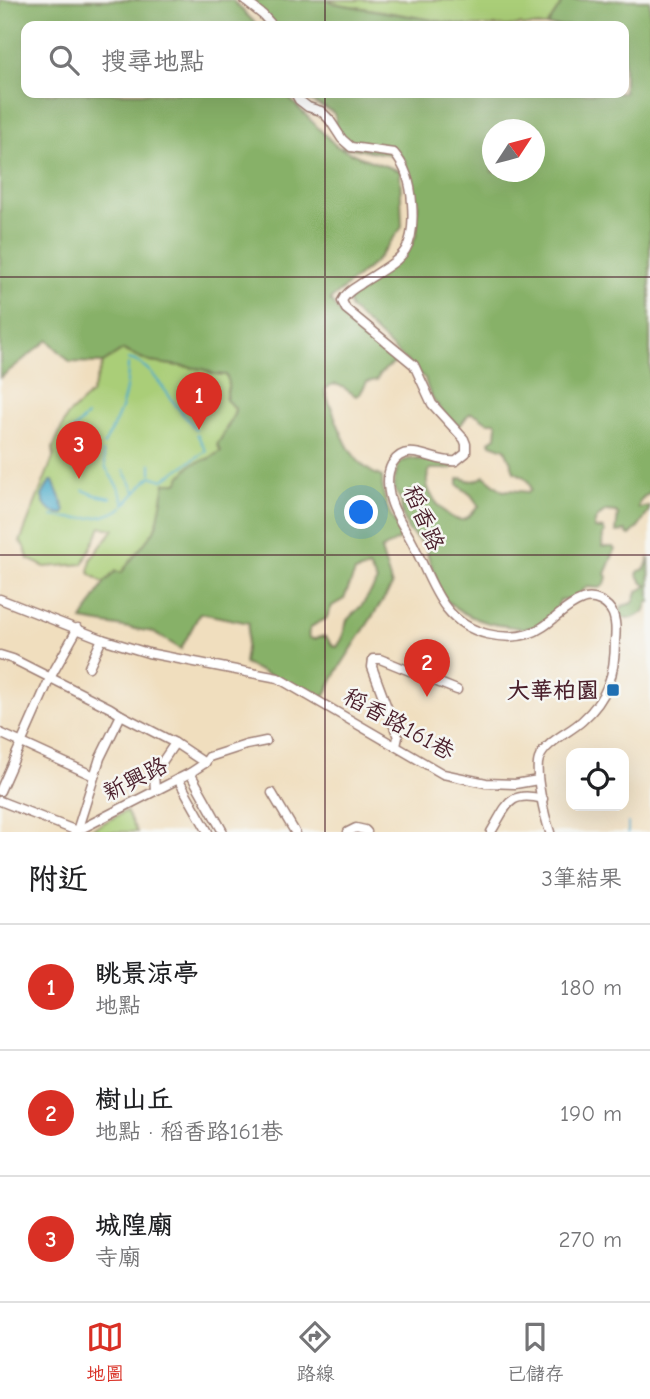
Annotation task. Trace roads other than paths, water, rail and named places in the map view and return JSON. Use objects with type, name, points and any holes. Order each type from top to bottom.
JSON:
[{"type":"street","points":[[244,0],[268,21]]},
{"type":"street","name":"稻香路","points":[[298,98],[308,107],[321,111],[341,139],[351,147],[394,153],[408,177],[413,217],[408,248],[391,264],[348,292],[342,302],[346,310],[414,365],[432,404],[466,444],[466,453],[456,461],[407,453],[396,459],[390,470],[392,505],[438,597],[452,617],[464,625],[475,631],[501,637],[529,634],[585,598],[598,600],[609,608],[613,615],[616,632],[615,665],[610,680],[596,706],[583,720],[543,750],[537,762],[538,779],[550,832]]},
{"type":"street","name":"稻香路161巷","points":[[0,599],[102,639],[148,653],[278,678],[443,774],[486,783],[515,783],[538,779]]},
{"type":"street","points":[[0,791],[50,678],[77,629]]},
{"type":"street","points":[[89,667],[102,639]]},
{"type":"street","points":[[0,655],[110,708],[175,743],[205,763]]},
{"type":"street","points":[[396,746],[398,737],[372,667],[373,659],[380,659],[457,690]]},
{"type":"street","points":[[0,801],[76,832],[100,758],[121,715]]},
{"type":"street","points":[[0,733],[94,776]]},
{"type":"street","points":[[190,773],[209,757],[267,741]]},
{"type":"street","points":[[155,790],[154,774],[175,743]]},
{"type":"street","name":"新興路","points":[[76,832],[190,773],[223,832]]},
{"type":"street","points":[[178,779],[208,832]]},
{"type":"street","points":[[272,793],[295,832]]},
{"type":"street","points":[[491,832],[515,797],[524,795],[542,799]]},
{"type":"street","points":[[348,832],[356,828],[367,832]]},
{"type":"water","points":[[50,481],[53,481],[65,510],[64,514],[49,510],[43,500],[42,496]]},
{"type":"waterway","points":[[128,359],[152,373],[196,430]]},
{"type":"waterway","points":[[104,445],[122,406],[128,364]]},
{"type":"waterway","points":[[61,453],[69,434],[87,416]]},
{"type":"waterway","points":[[124,505],[151,476],[163,480],[206,451],[197,434]]},
{"type":"waterway","points":[[103,452],[106,468],[125,504]]},
{"type":"waterway","points":[[151,464],[151,473]]},
{"type":"waterway","points":[[124,470],[135,491]]},
{"type":"waterway","points":[[83,490],[111,498]]},
{"type":"waterway","points":[[53,516],[99,517],[122,507]]},
{"type":"waterway","points":[[628,823],[628,832]]},
{"type":"place","name":"眺景涼亭","points":[[199,430]]},
{"type":"place","name":"城隍廟","points":[[79,479]]},
{"type":"place","name":"大華柏園","points":[[613,690]]},
{"type":"place","name":"樹山丘","points":[[427,697]]}]
